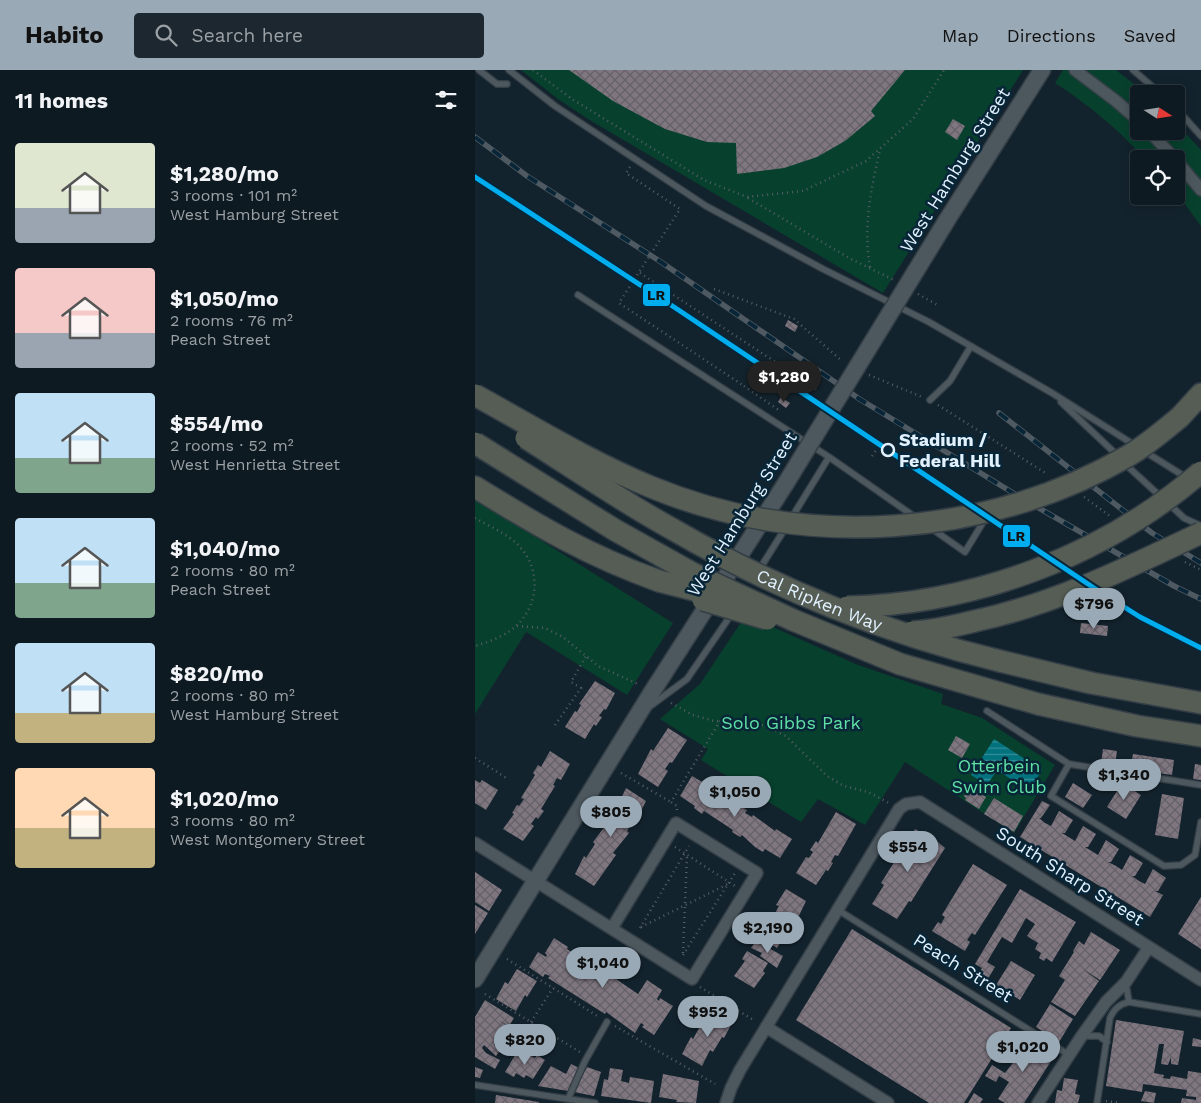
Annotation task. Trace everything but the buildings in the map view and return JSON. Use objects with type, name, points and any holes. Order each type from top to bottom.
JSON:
[{"type":"highway","points":[[1180,417],[1201,394]]},
{"type":"highway","points":[[475,395],[601,464],[651,487],[736,514],[812,525],[886,526],[932,523],[1008,506],[1049,494],[1108,467],[1151,441],[1180,417],[1201,403]]},
{"type":"highway","name":"Cal Ripken Way","points":[[475,406],[672,529],[781,585],[892,628],[985,658],[1091,683],[1201,703]]},
{"type":"highway","name":"Cal Ripken Way","points":[[475,443],[615,530],[692,573],[802,624],[900,664],[1038,704],[1137,726],[1201,736]]},
{"type":"highway","points":[[659,581],[732,599],[819,607],[870,606],[956,594],[995,584],[1069,557],[1137,519],[1197,477]]},
{"type":"highway","points":[[475,487],[548,532],[580,549],[710,602],[789,624],[842,631],[915,632],[957,626],[1041,604],[1080,590],[1201,533]]},
{"type":"street","name":"West Hamburg Street","points":[[475,979],[637,717],[786,483],[1041,70]]},
{"type":"street","points":[[1075,70],[1130,113]]},
{"type":"street","points":[[1157,140],[1166,150]]},
{"type":"street","points":[[1185,172],[1201,190]]},
{"type":"street","name":"South Sharp Street","points":[[899,809],[906,804],[920,802],[1201,980]]},
{"type":"street","points":[[726,1103],[731,1088],[899,809]]},
{"type":"street","points":[[475,843],[692,979],[757,873],[676,822],[612,928]]},
{"type":"street","points":[[1038,1103],[1081,1037],[1106,1002],[1126,982],[1149,947]]},
{"type":"street","points":[[767,1027],[888,1103]]},
{"type":"lane","points":[[479,70],[497,84],[507,84]]},
{"type":"lane","points":[[509,70],[555,106],[706,206],[823,269],[929,322],[1197,477]]},
{"type":"lane","points":[[1133,70],[1150,85]]},
{"type":"lane","points":[[1185,118],[1201,136]]},
{"type":"lane","points":[[578,295],[829,457],[965,552],[982,524]]},
{"type":"lane","points":[[931,400],[950,381],[971,346]]},
{"type":"lane","points":[[1052,393],[1185,518],[1201,526]]},
{"type":"lane","points":[[751,583],[829,457]]},
{"type":"lane","points":[[637,717],[687,679],[720,634],[746,592]]},
{"type":"lane","points":[[987,711],[1069,764],[1201,785]]},
{"type":"lane","points":[[1069,764],[1051,796],[1165,866],[1181,865],[1195,855],[1201,822]]},
{"type":"lane","name":"Peach Street","points":[[837,910],[1069,1055]]},
{"type":"lane","points":[[1126,982],[1129,1002]]},
{"type":"lane","points":[[1100,1102],[1110,1018],[1114,1010],[1121,1003],[1129,1002],[1201,1014]]},
{"type":"lane","points":[[568,1099],[587,1057],[607,1022]]},
{"type":"lane","points":[[1081,1037],[1093,1035],[1107,1042]]},
{"type":"lane","points":[[475,1085],[595,1103]]},
{"type":"path","points":[[533,70],[572,100],[704,180],[747,197],[849,258],[870,267],[896,282]]},
{"type":"path","points":[[747,197],[803,191],[866,161],[913,119],[944,70]]},
{"type":"path","points":[[870,267],[867,246],[870,190],[880,148]]},
{"type":"path","points":[[630,167],[625,173],[680,209],[641,273],[619,303],[744,386]]},
{"type":"path","points":[[641,273],[818,390]]},
{"type":"path","points":[[714,290],[794,319],[844,362]]},
{"type":"path","points":[[913,292],[939,306]]},
{"type":"path","points":[[868,374],[931,400],[1054,478]]},
{"type":"path","points":[[872,456],[881,443]]},
{"type":"path","points":[[1077,493],[1114,519]]},
{"type":"path","points":[[475,518],[520,546],[535,573],[536,590],[531,606],[517,626],[475,646]]},
{"type":"path","points":[[1185,562],[1201,570]]},
{"type":"path","points":[[517,626],[545,628],[563,637],[598,666],[637,683]]},
{"type":"path","points":[[555,725],[581,688],[571,682],[586,656]]},
{"type":"path","points":[[673,704],[693,715],[720,721],[766,726],[786,736],[827,776],[845,786],[868,792],[899,809]]},
{"type":"path","points":[[671,802],[720,721]]},
{"type":"path","points":[[475,758],[508,778]]},
{"type":"path","points":[[607,765],[677,806],[676,822]]},
{"type":"path","points":[[696,835],[640,928],[729,883]]},
{"type":"path","points":[[665,841],[745,892]]},
{"type":"path","points":[[686,854],[686,905],[683,954],[742,864]]},
{"type":"path","points":[[692,979],[701,989],[767,1027]]},
{"type":"path","points":[[531,1022],[553,988]]},
{"type":"path","points":[[485,994],[587,1057]]},
{"type":"path","points":[[1100,1102],[1121,1103]]},
{"type":"green space","points":[[521,70],[1023,70],[883,293],[588,119],[558,99]]},
{"type":"green space","points":[[1063,70],[1116,70],[1135,85],[1130,85],[1130,140],[1185,140],[1185,133],[1201,150],[1201,226],[1185,204],[1185,150],[1136,150],[1103,118],[1055,83]]},
{"type":"green space","points":[[475,499],[673,623],[627,695],[526,632],[475,714]]},
{"type":"green space","name":"Solo Gibbs Park","points":[[746,615],[858,665],[943,694],[941,704],[982,718],[1055,765],[1014,833],[905,762],[865,825],[818,799],[801,822],[701,760],[708,749],[660,719],[700,684]]},
{"type":"water","points":[[994,739],[1042,770],[1029,791],[997,770],[987,785],[971,775]]},
{"type":"railway","points":[[475,137],[527,176],[661,262],[861,400],[1018,496],[1174,586],[1201,599]]},
{"type":"railway","points":[[999,413],[1152,533],[1201,563]]},
{"type":"transit line","name":"LR","points":[[475,177],[677,309],[1094,588],[1140,617],[1201,648]]},
{"type":"place","name":"Stadium / Federal Hill","points":[[888,450]]},
{"type":"park label","name":"Otterbein Swim Club","points":[[999,776]]}]
